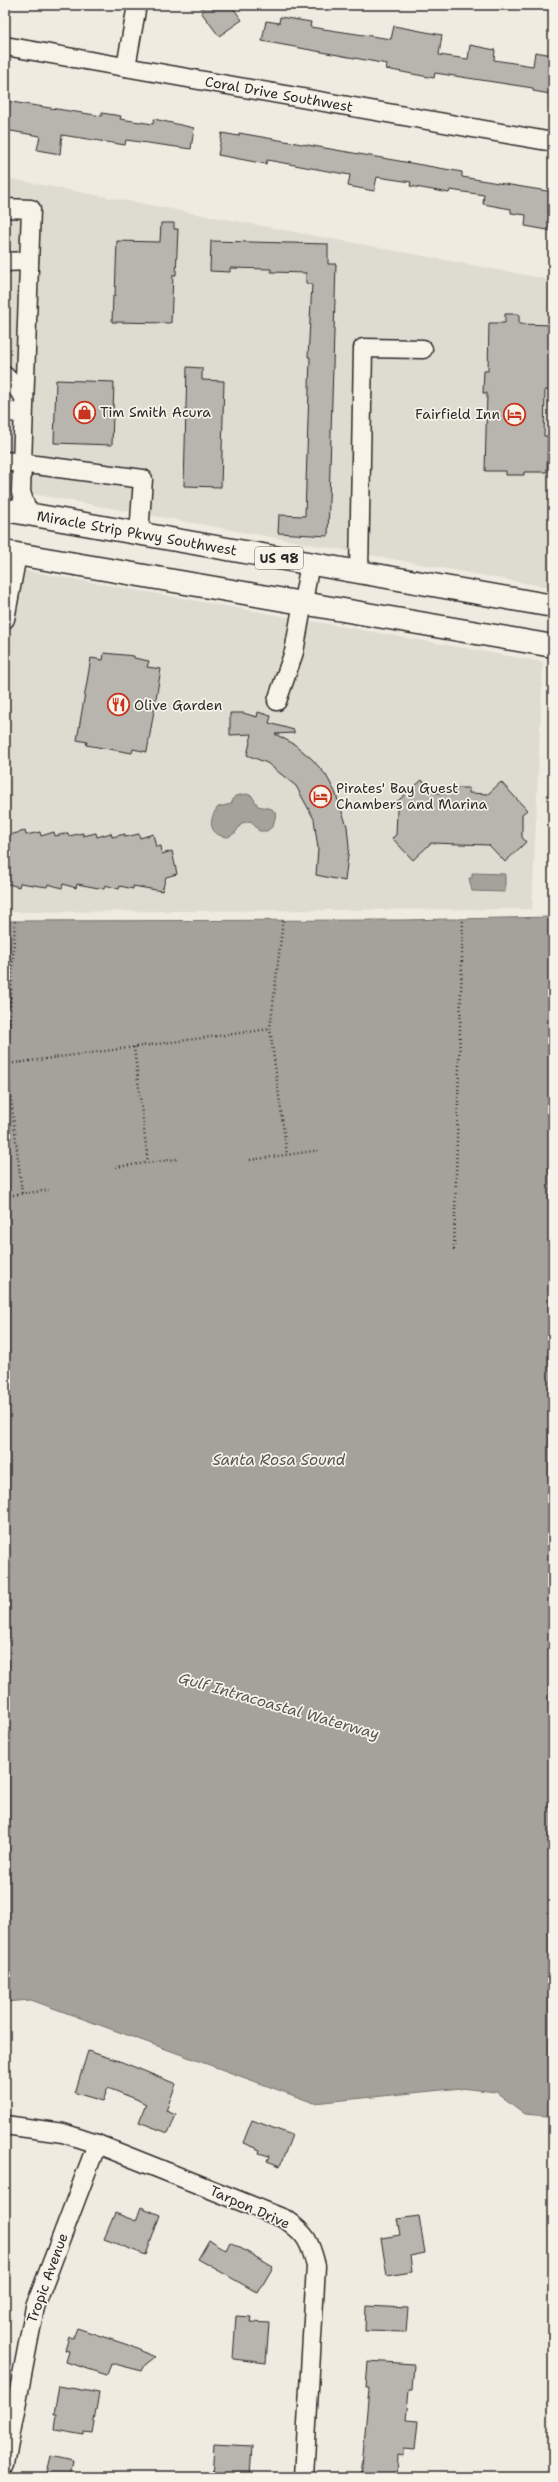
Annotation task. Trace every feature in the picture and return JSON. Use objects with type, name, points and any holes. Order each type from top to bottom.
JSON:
[{"type":"highway","name":"Miracle Strip Pkwy Southwest","points":[[5,510],[553,606]]},
{"type":"highway","points":[[11,554],[553,646]]},
{"type":"street","points":[[126,67],[137,5]]},
{"type":"street","name":"Coral Drive Southwest","points":[[5,46],[553,142]]},
{"type":"street","points":[[5,208],[31,209],[23,414],[13,462],[28,514]]},
{"type":"street","points":[[5,262],[29,261]]},
{"type":"street","points":[[359,572],[363,348],[423,349]]},
{"type":"street","points":[[5,376],[24,396]]},
{"type":"street","points":[[5,411],[23,414]]},
{"type":"street","points":[[13,462],[143,479],[139,534]]},
{"type":"street","points":[[5,619],[11,554]]},
{"type":"street","points":[[277,701],[294,652],[310,564]]},
{"type":"street","name":"Tarpon Drive","points":[[5,2126],[63,2133],[97,2144],[285,2219],[301,2230],[308,2240],[316,2266],[304,2477]]},
{"type":"street","name":"Tropic Avenue","points":[[5,2464],[35,2307],[97,2144]]},
{"type":"path","points":[[454,1250],[463,919]]},
{"type":"path","points":[[15,921],[6,1064],[22,1193]]},
{"type":"path","points":[[283,921],[270,1029],[287,1155]]},
{"type":"path","points":[[6,1064],[270,1029]]},
{"type":"path","points":[[134,1047],[148,1163]]},
{"type":"path","points":[[250,1160],[322,1150]]},
{"type":"path","points":[[116,1167],[177,1159]]},
{"type":"path","points":[[5,1196],[49,1190]]},
{"type":"shaded area","points":[[5,178],[553,280],[553,588],[5,489]]},
{"type":"shaded area","points":[[5,567],[543,662],[532,909],[5,912]]},
{"type":"water","points":[[247,794],[252,796],[258,806],[272,809],[276,814],[273,826],[267,831],[259,831],[251,821],[242,823],[235,833],[228,837],[217,834],[213,830],[211,822],[218,807],[231,804],[235,796]]},
{"type":"water","points":[[472,873],[505,874],[505,892],[472,891],[469,878],[472,878]]},
{"type":"water","name":"Santa Rosa Sound","points":[[553,917],[553,2107],[549,2107],[547,2116],[525,2114],[496,2092],[461,2088],[314,2103],[31,2000],[5,2002],[5,921],[403,920]]},
{"type":"building","points":[[199,5],[231,5],[242,20],[219,36],[201,12],[204,11]]},
{"type":"building","points":[[280,17],[311,22],[310,27],[391,39],[394,26],[442,35],[439,55],[468,59],[470,45],[495,50],[494,60],[533,66],[535,52],[553,55],[550,94],[533,91],[533,88],[435,73],[434,78],[386,69],[387,64],[262,41],[266,21],[279,23]]},
{"type":"building","points":[[5,101],[102,116],[102,113],[121,116],[120,119],[153,124],[154,119],[194,128],[191,149],[126,140],[125,145],[62,135],[60,154],[37,150],[40,136],[5,130]]},
{"type":"building","points":[[222,133],[239,136],[239,133],[462,172],[462,177],[553,192],[553,231],[525,226],[526,215],[511,213],[511,209],[483,204],[484,195],[450,190],[449,193],[410,186],[411,182],[377,177],[374,191],[348,186],[350,175],[267,160],[266,164],[218,155]]},
{"type":"building","points":[[161,223],[174,223],[174,229],[178,229],[176,275],[173,275],[171,323],[112,322],[113,296],[115,296],[117,241],[160,242]]},
{"type":"building","points":[[211,241],[328,244],[328,264],[336,264],[328,536],[278,533],[279,515],[305,516],[310,357],[308,357],[312,284],[306,284],[306,273],[271,272],[271,269],[230,268],[230,272],[210,271]]},
{"type":"building","name":"Fairfield Inn","points":[[505,314],[519,314],[519,324],[553,325],[553,391],[545,390],[544,436],[548,436],[547,472],[524,472],[524,475],[506,475],[506,471],[485,471],[487,393],[483,393],[484,371],[488,371],[489,323],[505,323]]},
{"type":"building","points":[[187,367],[202,368],[202,380],[224,381],[221,487],[184,486]]},
{"type":"building","name":"Tim Smith Acura","points":[[56,380],[114,382],[112,445],[54,443]]},
{"type":"building","name":"Olive Garden","points":[[104,653],[134,656],[134,658],[149,661],[147,667],[161,669],[147,752],[133,749],[132,753],[86,745],[87,742],[77,740],[91,658],[103,660]]},
{"type":"building","name":"Pirates' Bay Guest Chambers and Marina","points":[[258,712],[271,716],[269,723],[294,730],[294,733],[275,734],[294,744],[312,759],[326,775],[335,792],[347,826],[349,847],[345,881],[316,875],[318,849],[314,819],[296,786],[267,763],[247,755],[252,734],[230,735],[230,713],[243,713],[257,717]]},
{"type":"building","points":[[422,780],[434,793],[453,793],[453,788],[469,788],[469,793],[488,794],[501,782],[527,810],[522,814],[522,837],[526,842],[505,862],[489,845],[431,843],[413,860],[392,838],[396,835],[397,810],[393,805]]},
{"type":"building","points":[[25,831],[26,835],[40,832],[41,836],[54,832],[55,836],[68,833],[69,836],[83,833],[83,836],[96,833],[97,837],[111,833],[112,837],[125,834],[125,837],[139,834],[140,838],[153,834],[156,847],[161,846],[162,854],[172,851],[177,874],[166,877],[162,891],[133,886],[133,889],[120,886],[119,889],[105,885],[104,889],[77,884],[76,888],[63,884],[62,888],[48,884],[47,887],[20,883],[19,887],[5,883],[5,836]]},
{"type":"building","points":[[88,2051],[122,2062],[176,2084],[166,2111],[176,2115],[168,2133],[139,2122],[146,2104],[136,2099],[108,2088],[103,2101],[75,2093]]},
{"type":"building","points":[[252,2120],[292,2135],[280,2166],[267,2161],[269,2156],[259,2153],[260,2150],[243,2143]]},
{"type":"building","points":[[141,2207],[160,2215],[146,2255],[104,2239],[115,2213],[136,2221]]},
{"type":"building","points":[[419,2216],[425,2253],[410,2256],[412,2272],[387,2276],[381,2238],[400,2235],[397,2219]]},
{"type":"building","points":[[209,2240],[226,2250],[230,2242],[273,2267],[258,2293],[198,2259]]},
{"type":"building","points":[[366,2306],[408,2308],[406,2332],[365,2331]]},
{"type":"building","points":[[236,2316],[252,2317],[251,2322],[269,2323],[266,2363],[233,2359]]},
{"type":"building","points":[[77,2328],[128,2345],[155,2357],[145,2365],[142,2371],[111,2363],[107,2375],[66,2362],[69,2351],[65,2350],[69,2337],[73,2338]]},
{"type":"building","points":[[368,2361],[414,2364],[412,2391],[409,2391],[406,2420],[418,2421],[415,2450],[403,2449],[403,2456],[397,2455],[396,2477],[361,2477],[369,2388],[366,2388]]},
{"type":"building","points":[[59,2386],[99,2393],[92,2433],[84,2432],[84,2435],[55,2430],[57,2414],[54,2414]]},
{"type":"building","points":[[214,2444],[252,2446],[250,2477],[212,2477]]},
{"type":"building","points":[[51,2456],[73,2461],[70,2477],[46,2477]]},
{"type":"place","name":"Tim Smith Acura","points":[[84,412]]},
{"type":"place","name":"Fairfield Inn","points":[[515,414]]},
{"type":"place","name":"Olive Garden","points":[[119,705]]},
{"type":"place","name":"Pirates' Bay Guest Chambers and Marina","points":[[320,796]]},
{"type":"water label","name":"Gulf Intracoastal Waterway","points":[[279,1706]]}]
